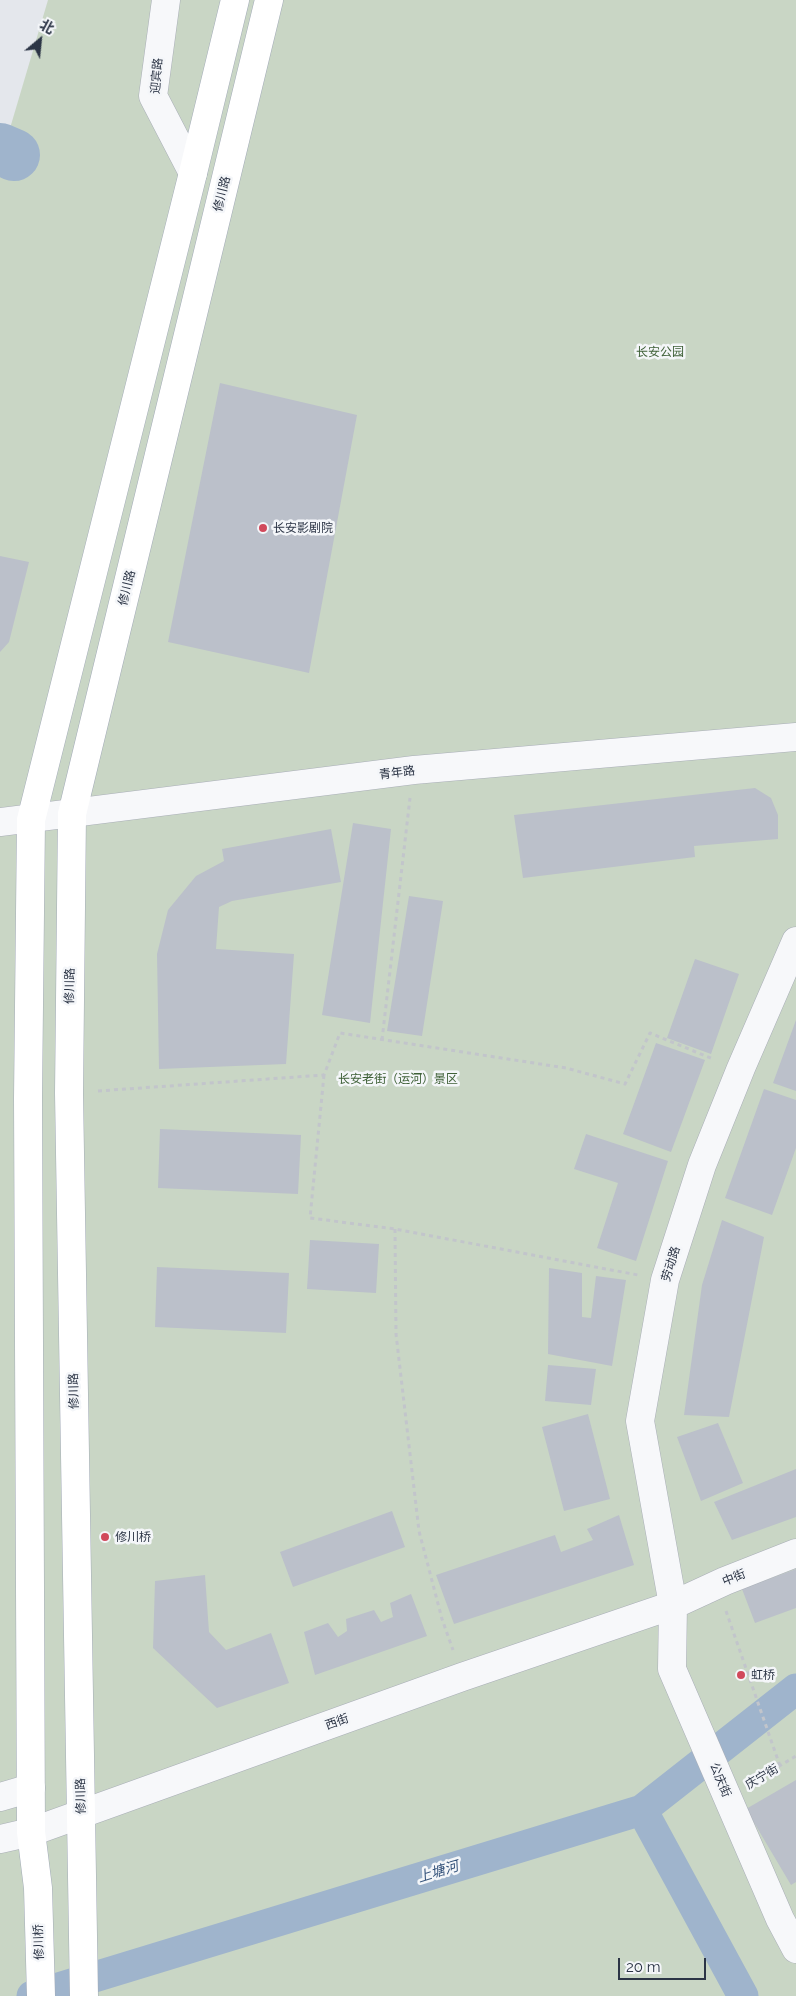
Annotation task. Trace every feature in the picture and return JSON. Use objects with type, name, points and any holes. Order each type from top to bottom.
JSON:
[{"type":"main road","points":[[31,1832],[28,1098],[31,820],[193,173],[234,0]]},
{"type":"main road","name":"修川路","points":[[84,1996],[69,1093],[72,814],[270,0]]},
{"type":"main road","name":"修川桥","points":[[31,1832],[38,1888],[41,1996]]},
{"type":"street","name":"迎宾路","points":[[166,0],[153,96],[193,173]]},
{"type":"street","name":"青年路","points":[[0,822],[31,820],[414,770],[796,737]]},
{"type":"street","name":"劳动路","points":[[673,1605],[640,1421],[665,1280],[702,1166],[741,1068],[796,941]]},
{"type":"street","name":"中街","points":[[673,1605],[725,1581],[796,1553]]},
{"type":"street","name":"西街","points":[[0,1839],[31,1832],[462,1677],[673,1605]]},
{"type":"street","name":"公庆街","points":[[673,1605],[672,1669],[780,1919],[796,1949]]},
{"type":"street","points":[[0,1797],[31,1788]]},
{"type":"path","points":[[382,1040],[414,770]]},
{"type":"path","points":[[665,1280],[395,1229],[310,1218],[324,1075],[340,1033],[566,1068],[625,1084],[650,1033],[741,1068]]},
{"type":"path","points":[[69,1093],[324,1075]]},
{"type":"path","points":[[395,1229],[396,1334],[419,1531],[442,1619],[462,1677]]},
{"type":"path","points":[[734,1632],[780,1766]]},
{"type":"path","name":"庆宁街","points":[[727,1796],[796,1756]]},
{"type":"green space","name":"长安老街（运河）景区","points":[[48,0],[796,0],[796,1996],[0,1996],[0,162]]},
{"type":"building","name":"长安影剧院","points":[[220,383],[357,415],[309,673],[168,642]]},
{"type":"building","points":[[0,556],[29,562],[9,642],[0,652]]},
{"type":"building","points":[[755,788],[771,798],[778,815],[778,839],[694,846],[695,857],[523,878],[514,815]]},
{"type":"building","points":[[353,823],[391,829],[370,1023],[322,1015]]},
{"type":"building","points":[[331,829],[341,882],[232,901],[219,907],[216,949],[294,954],[286,1064],[159,1069],[157,954],[168,910],[196,876],[224,861],[222,849]]},
{"type":"building","points":[[409,896],[443,901],[422,1036],[387,1031]]},
{"type":"building","points":[[695,959],[739,974],[711,1054],[667,1038]]},
{"type":"building","points":[[796,1020],[796,1091],[773,1083]]},
{"type":"building","points":[[656,1043],[705,1060],[671,1152],[623,1134]]},
{"type":"building","points":[[764,1089],[796,1100],[796,1148],[772,1215],[725,1198]]},
{"type":"building","points":[[160,1129],[301,1135],[298,1194],[158,1188]]},
{"type":"building","points":[[586,1134],[668,1161],[636,1261],[597,1248],[618,1183],[574,1169]]},
{"type":"building","points":[[722,1220],[764,1237],[729,1417],[684,1415],[702,1285]]},
{"type":"building","points":[[310,1240],[379,1244],[376,1293],[307,1289]]},
{"type":"building","points":[[157,1267],[289,1273],[286,1333],[155,1327]]},
{"type":"building","points":[[549,1268],[582,1273],[582,1317],[591,1318],[596,1276],[626,1280],[612,1366],[548,1354]]},
{"type":"building","points":[[548,1365],[596,1369],[591,1405],[545,1401]]},
{"type":"building","points":[[588,1414],[610,1499],[564,1511],[542,1427]]},
{"type":"building","points":[[718,1423],[743,1483],[701,1501],[677,1437]]},
{"type":"building","points":[[796,1469],[796,1517],[732,1540],[714,1502]]},
{"type":"building","points":[[392,1511],[405,1547],[293,1587],[280,1552]]},
{"type":"building","points":[[619,1515],[634,1565],[454,1624],[436,1575],[555,1535],[561,1552],[593,1540],[587,1529]]},
{"type":"building","points":[[796,1569],[796,1608],[755,1623],[742,1589]]},
{"type":"building","points":[[205,1575],[209,1632],[226,1650],[271,1633],[289,1683],[217,1708],[153,1648],[155,1581]]},
{"type":"building","points":[[411,1594],[427,1636],[315,1675],[304,1632],[328,1623],[338,1637],[347,1631],[346,1619],[374,1610],[381,1622],[393,1617],[390,1603]]},
{"type":"building","points":[[796,1780],[796,1882],[791,1885],[746,1809]]},
{"type":"waterway","points":[[0,149],[14,155]]},
{"type":"waterway","points":[[642,1810],[796,1689]]},
{"type":"waterway","name":"上塘河","points":[[32,1996],[642,1810],[743,1996]]},
{"type":"place","name":"长安影剧院","points":[[263,528]]},
{"type":"place","name":"修川桥","points":[[105,1537]]},
{"type":"place","name":"虹桥","points":[[741,1675]]},
{"type":"park label","name":"长安公园","points":[[660,352]]}]
